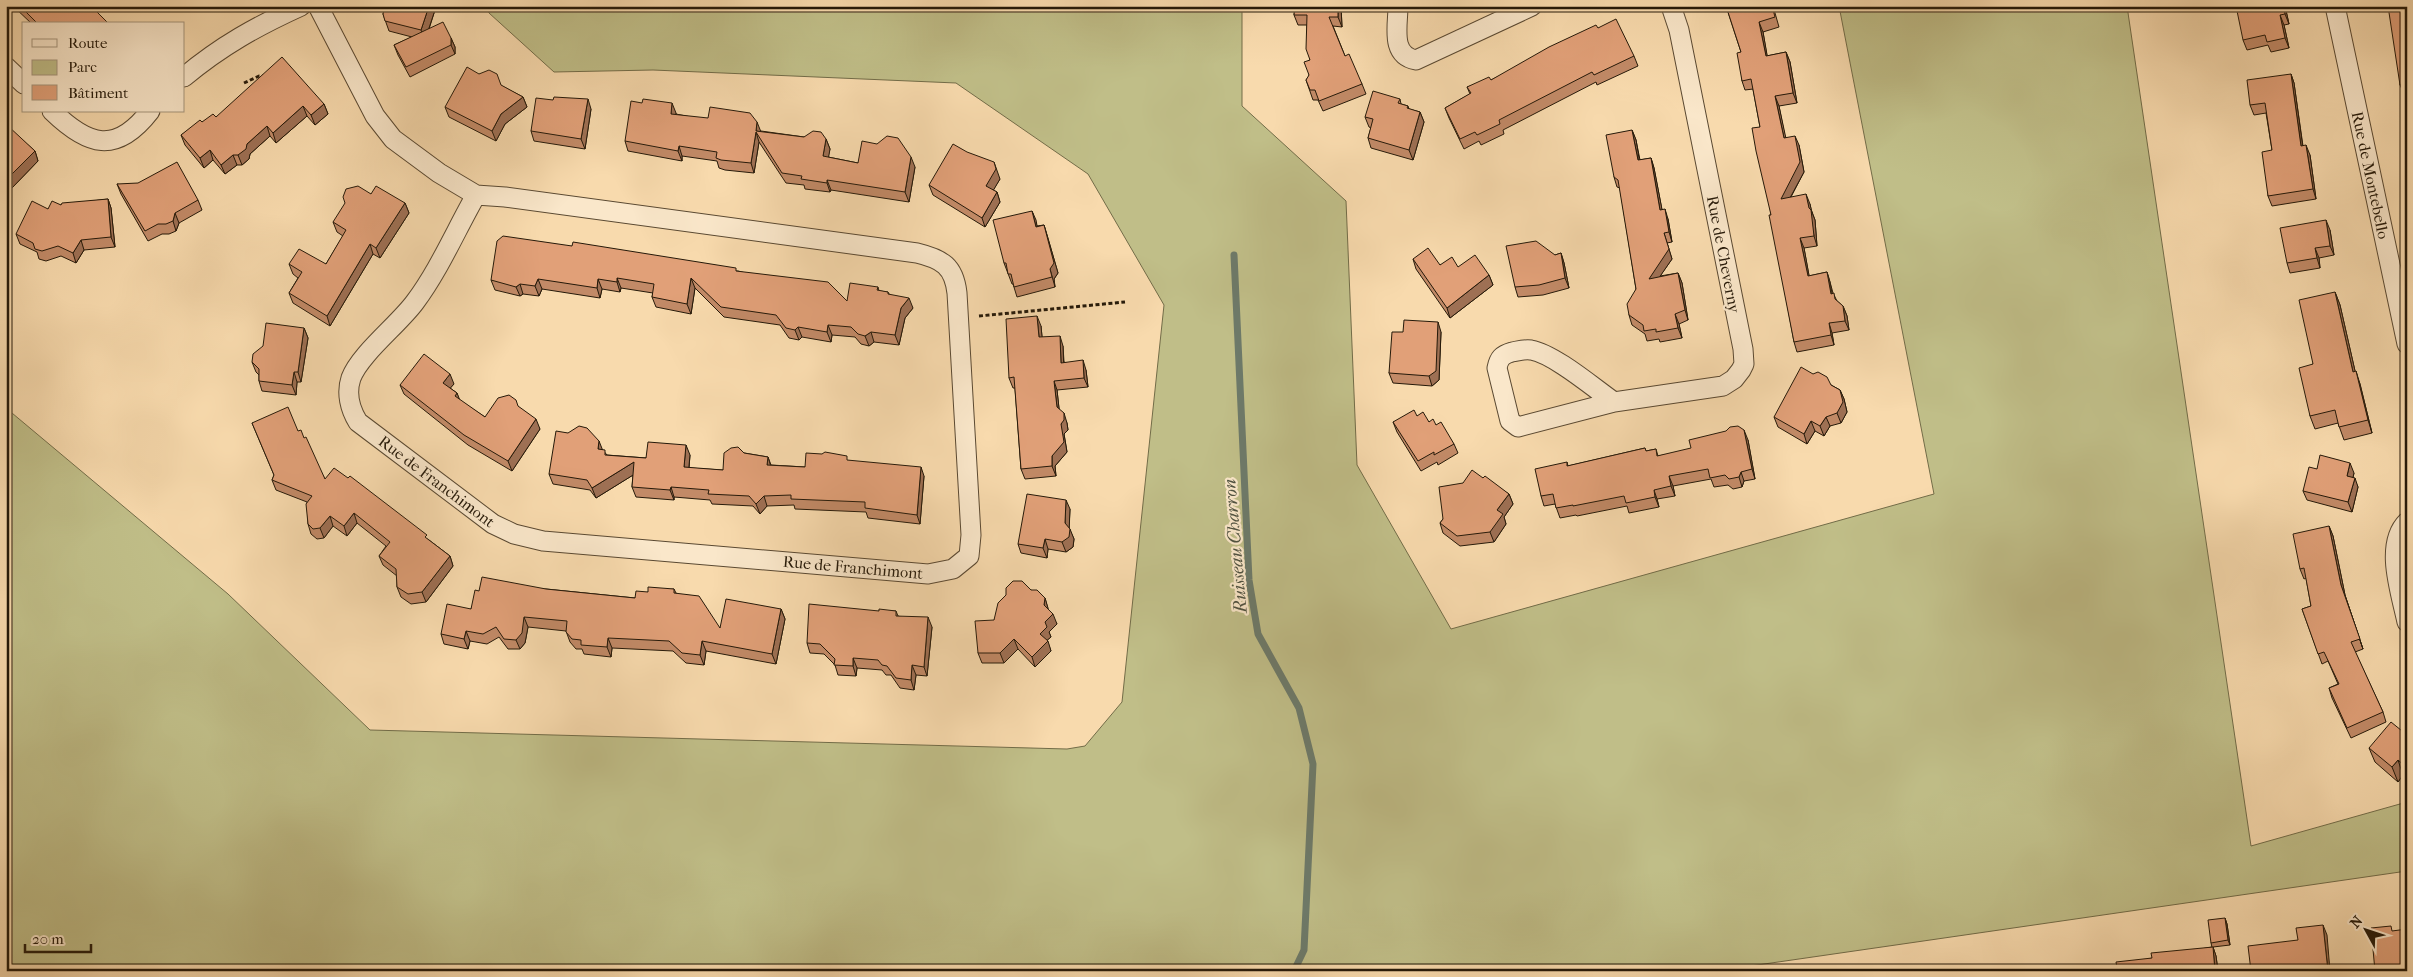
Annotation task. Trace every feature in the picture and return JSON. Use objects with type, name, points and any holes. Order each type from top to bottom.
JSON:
[{"type":"street","points":[[185,76],[215,51],[255,27],[301,6]]},
{"type":"street","name":"Rue de Franchimont","points":[[318,6],[376,116],[393,139],[439,173],[476,195],[505,196],[929,256],[946,265],[956,281],[971,547],[969,556],[953,569],[928,574],[529,538],[493,524],[358,422],[352,413],[350,402],[350,384],[356,368],[421,294],[476,195]]},
{"type":"street","points":[[1398,6],[1398,46],[1402,54],[1416,60],[1516,9]]},
{"type":"street","name":"Rue de Cheverny","points":[[1614,402],[1551,358],[1536,351],[1523,350],[1504,355],[1498,362],[1497,368],[1510,421],[1518,427],[1614,402],[1717,388],[1734,379],[1744,364],[1743,349],[1680,30],[1671,6]]},
{"type":"street","name":"Rue de Montebello","points":[[2335,6],[2407,344]]},
{"type":"street","points":[[6,67],[22,82]]},
{"type":"street","points":[[53,112],[78,134],[95,141],[105,142],[128,134],[149,112]]},
{"type":"street","points":[[2407,522],[2399,532],[2394,550],[2407,622]]},
{"type":"path","points":[[244,83],[259,76],[268,78]]},
{"type":"path","points":[[958,318],[1125,302]]},
{"type":"green space","points":[[487,6],[1242,6],[1242,106],[1346,201],[1357,465],[1451,629],[1934,494],[1839,6],[2127,6],[2251,846],[2407,802],[2407,871],[1716,971],[6,971],[6,408],[228,594],[370,730],[1067,749],[1085,746],[1122,702],[1164,305],[1088,174],[956,83],[653,70],[554,72],[489,13]]},
{"type":"building","points":[[20,6],[91,6],[107,22],[36,22]]},
{"type":"building","points":[[385,6],[429,6],[421,30],[385,21],[383,14]]},
{"type":"building","points":[[1295,6],[1338,6],[1338,17],[1329,17],[1345,56],[1349,54],[1362,84],[1319,101],[1315,90],[1310,90],[1306,80],[1309,75],[1304,62],[1310,60],[1306,49],[1307,15],[1294,15]]},
{"type":"building","points":[[1726,6],[1772,6],[1775,17],[1759,22],[1766,56],[1786,52],[1793,93],[1775,96],[1784,138],[1795,136],[1800,162],[1781,199],[1806,194],[1811,210],[1814,236],[1800,238],[1808,276],[1827,272],[1831,294],[1834,293],[1835,299],[1843,306],[1845,321],[1829,323],[1831,335],[1794,342],[1769,215],[1771,215],[1752,128],[1760,127],[1751,79],[1742,81],[1737,53],[1741,52]]},
{"type":"building","points":[[2236,6],[2283,6],[2285,14],[2280,15],[2285,38],[2267,42],[2265,35],[2243,40]]},
{"type":"building","points":[[2388,6],[2407,6],[2407,84],[2400,85]]},
{"type":"building","points":[[1616,19],[1634,56],[1594,75],[1592,72],[1499,120],[1500,124],[1477,135],[1475,132],[1460,139],[1445,108],[1471,93],[1467,87],[1489,77],[1491,80],[1549,47],[1596,25],[1598,28]]},
{"type":"building","points":[[443,22],[451,38],[451,45],[406,67],[394,45]]},
{"type":"building","points":[[282,57],[324,104],[311,115],[303,106],[273,133],[267,126],[247,144],[246,149],[238,155],[233,155],[221,165],[210,150],[200,158],[181,135],[200,120],[202,122],[213,114],[216,117]]},
{"type":"building","points":[[467,67],[479,74],[489,70],[497,74],[501,85],[523,97],[501,114],[492,131],[445,107]]},
{"type":"building","points":[[2291,74],[2301,146],[2306,145],[2313,189],[2268,196],[2262,152],[2272,150],[2265,103],[2250,105],[2247,80]]},
{"type":"building","points":[[1373,91],[1400,99],[1398,103],[1420,112],[1409,150],[1368,138],[1373,119],[1365,117]]},
{"type":"building","points":[[554,97],[588,99],[581,139],[531,131],[536,98],[553,100]]},
{"type":"building","points":[[643,99],[672,103],[671,114],[708,118],[710,107],[750,113],[757,122],[756,131],[804,137],[813,131],[821,132],[826,139],[823,156],[858,163],[862,141],[877,144],[887,136],[898,138],[911,157],[905,192],[827,180],[827,183],[801,179],[802,176],[782,173],[756,132],[751,163],[721,160],[716,158],[717,152],[679,146],[678,151],[625,141],[631,101],[642,103]]},
{"type":"building","points":[[6,126],[35,151],[6,180]]},
{"type":"building","points":[[1632,130],[1638,160],[1651,158],[1660,210],[1665,209],[1669,232],[1664,233],[1669,249],[1649,279],[1678,273],[1685,310],[1675,314],[1678,328],[1656,332],[1656,329],[1644,331],[1643,325],[1629,315],[1627,304],[1636,289],[1618,180],[1614,177],[1606,135]]},
{"type":"building","points":[[953,144],[967,152],[994,162],[996,169],[986,186],[997,192],[982,218],[929,185]]},
{"type":"building","points":[[177,162],[198,200],[175,213],[173,221],[166,224],[158,224],[145,231],[117,184],[138,183]]},
{"type":"building","points":[[358,186],[371,194],[376,186],[405,203],[376,248],[370,244],[327,316],[289,293],[302,272],[289,264],[299,249],[326,264],[346,230],[333,222],[345,203],[343,197],[346,189]]},
{"type":"building","points":[[108,199],[111,237],[81,240],[73,253],[58,246],[42,251],[35,249],[33,243],[16,234],[32,201],[48,209],[52,201],[61,205],[62,203]]},
{"type":"building","points":[[1032,211],[1036,227],[1044,225],[1054,263],[1050,269],[1052,277],[1014,287],[1011,274],[1008,274],[1006,263],[1004,263],[993,220]]},
{"type":"building","points":[[2326,220],[2330,246],[2315,248],[2317,258],[2287,263],[2280,228]]},
{"type":"building","points":[[503,236],[572,246],[573,242],[736,268],[736,271],[828,282],[847,301],[850,283],[878,287],[877,290],[888,292],[888,294],[909,298],[901,308],[895,335],[871,332],[865,336],[858,334],[851,327],[828,325],[827,332],[798,327],[795,330],[786,328],[776,315],[721,307],[691,278],[687,304],[652,297],[654,284],[617,278],[617,282],[598,279],[597,288],[538,279],[535,286],[520,284],[516,287],[491,280],[497,241]]},
{"type":"building","points":[[1536,241],[1555,255],[1561,253],[1565,278],[1539,285],[1515,287],[1506,246]]},
{"type":"building","points":[[1428,248],[1440,265],[1452,257],[1458,267],[1475,255],[1489,275],[1447,308],[1413,259]]},
{"type":"building","points":[[2335,292],[2353,372],[2356,371],[2368,420],[2339,427],[2335,410],[2310,416],[2299,368],[2313,364],[2299,300]]},
{"type":"building","points":[[1037,316],[1039,337],[1060,336],[1061,363],[1083,360],[1084,378],[1054,381],[1057,407],[1064,413],[1064,420],[1061,424],[1064,442],[1052,456],[1052,466],[1021,469],[1014,377],[1009,378],[1006,319]]},
{"type":"building","points":[[1404,320],[1438,322],[1436,371],[1429,376],[1389,373],[1392,332],[1403,332]]},
{"type":"building","points":[[266,323],[304,328],[298,372],[294,372],[292,385],[259,381],[259,369],[252,362],[253,354],[263,346]]},
{"type":"building","points":[[424,354],[450,374],[443,383],[457,393],[455,396],[485,417],[498,398],[509,395],[516,400],[518,406],[536,419],[508,461],[464,435],[400,385]]},
{"type":"building","points":[[1801,367],[1813,374],[1818,372],[1827,377],[1831,385],[1840,390],[1843,402],[1837,413],[1826,417],[1820,426],[1811,421],[1804,434],[1774,417]]},
{"type":"building","points":[[288,407],[298,431],[301,430],[304,438],[306,437],[325,479],[334,468],[348,478],[350,476],[427,535],[425,537],[450,556],[422,592],[408,594],[397,587],[396,569],[379,556],[390,542],[354,513],[344,526],[330,516],[320,528],[313,529],[308,524],[306,504],[312,496],[272,480],[274,475],[252,423]]},
{"type":"building","points":[[1414,410],[1417,416],[1423,412],[1429,422],[1433,419],[1436,425],[1441,422],[1454,444],[1418,461],[1393,422]]},
{"type":"building","points":[[579,426],[587,428],[599,441],[598,449],[605,450],[605,455],[646,458],[648,442],[686,445],[684,467],[723,470],[724,453],[731,448],[738,447],[744,453],[768,457],[767,465],[805,467],[806,453],[822,454],[825,452],[847,456],[847,460],[921,467],[917,515],[865,508],[865,502],[791,499],[791,495],[764,496],[756,504],[749,496],[708,494],[709,490],[671,487],[670,490],[632,487],[634,462],[592,488],[587,480],[549,474],[556,431],[568,433]]},
{"type":"building","points":[[1738,426],[1744,430],[1752,469],[1741,472],[1739,477],[1729,479],[1725,475],[1710,478],[1708,469],[1669,476],[1671,486],[1654,490],[1655,497],[1626,503],[1624,496],[1556,508],[1553,494],[1541,496],[1535,469],[1567,462],[1567,466],[1645,448],[1646,451],[1656,449],[1657,456],[1691,448],[1689,440],[1726,431],[1730,427]]},
{"type":"building","points":[[2320,455],[2350,463],[2347,476],[2355,478],[2348,502],[2303,491],[2309,467],[2317,469]]},
{"type":"building","points":[[1472,470],[1483,478],[1485,476],[1509,494],[1497,510],[1503,514],[1490,532],[1457,536],[1440,523],[1443,519],[1439,487],[1463,483]]},
{"type":"building","points":[[1027,494],[1066,500],[1065,523],[1070,529],[1069,537],[1062,542],[1045,539],[1043,548],[1018,544]]},
{"type":"building","points":[[2329,526],[2341,585],[2360,639],[2351,642],[2383,712],[2347,728],[2329,688],[2339,684],[2324,652],[2318,654],[2302,609],[2311,606],[2304,568],[2300,569],[2293,534]]},
{"type":"building","points":[[482,577],[546,589],[635,598],[636,591],[648,592],[648,587],[674,589],[674,593],[699,596],[720,628],[726,599],[781,609],[772,654],[702,641],[700,655],[682,653],[669,641],[608,638],[607,647],[581,645],[581,640],[572,639],[566,632],[567,621],[524,617],[522,633],[516,640],[504,639],[496,627],[483,634],[466,631],[464,639],[441,634],[447,604],[471,609],[475,590],[479,591]]},
{"type":"building","points":[[1013,581],[1022,581],[1031,590],[1037,590],[1045,598],[1044,605],[1053,614],[1045,622],[1047,627],[1040,634],[1048,641],[1032,657],[1014,639],[1000,653],[978,653],[975,621],[994,620],[998,603],[1006,595],[1006,588]]},
{"type":"building","points":[[809,604],[879,611],[879,609],[896,611],[896,616],[928,617],[924,667],[912,665],[911,680],[896,678],[887,666],[882,665],[878,660],[853,658],[853,666],[834,665],[835,659],[820,644],[807,643]]},
{"type":"building","points":[[2391,722],[2407,735],[2407,768],[2398,760],[2392,767],[2369,748]]},
{"type":"building","points":[[2225,918],[2228,940],[2211,943],[2208,920]]},
{"type":"building","points":[[2323,925],[2328,971],[2251,971],[2248,946],[2298,940],[2296,928]]},
{"type":"building","points":[[2391,926],[2392,931],[2407,929],[2407,970],[2375,971],[2371,928]]},
{"type":"building","points":[[2213,947],[2215,971],[2093,971],[2117,968],[2116,962],[2152,958],[2151,953]]},
{"type":"waterway","name":"Ruisseau Charron","points":[[1234,255],[1249,580],[1258,634],[1299,708],[1313,764],[1304,950],[1294,971]]}]
